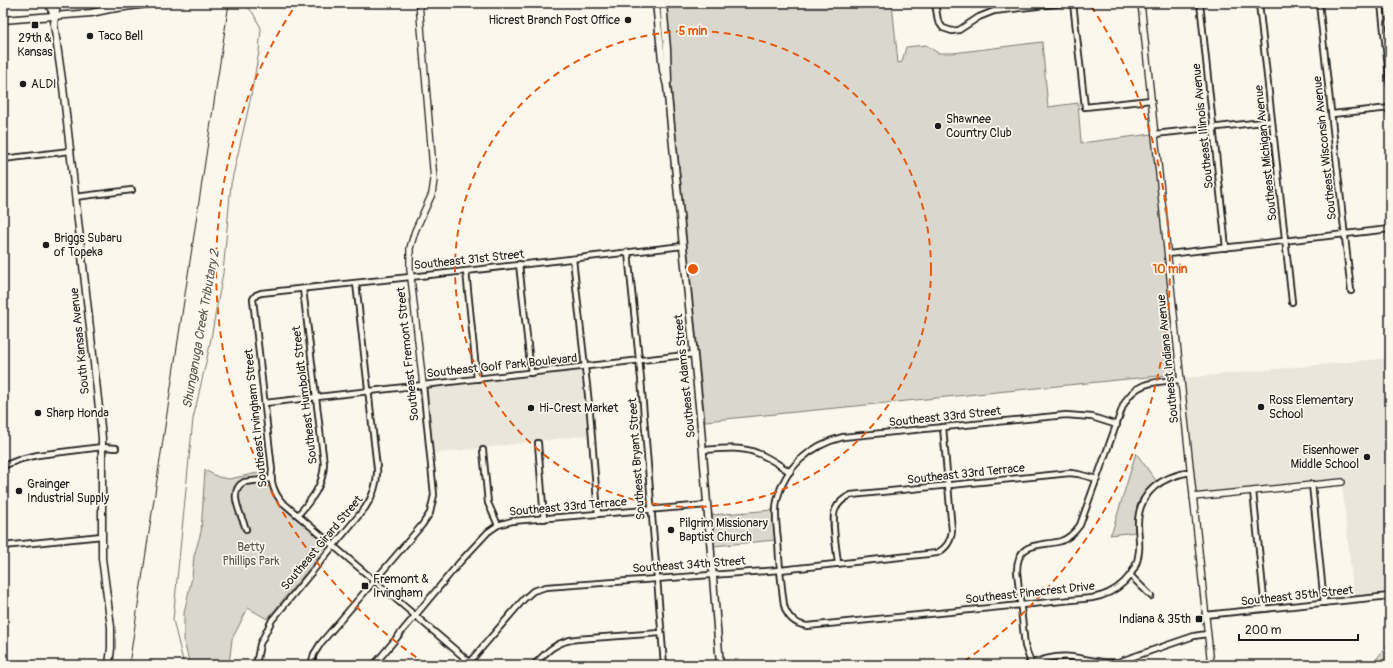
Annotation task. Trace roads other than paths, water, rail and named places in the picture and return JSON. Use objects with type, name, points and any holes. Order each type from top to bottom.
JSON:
[{"type":"main road","name":"South Kansas Avenue","points":[[50,3],[50,7],[55,16]]},
{"type":"main road","name":"South Kansas Avenue","points":[[57,3],[55,16],[59,61],[100,418],[102,447],[102,536],[104,574],[112,628],[109,665]]},
{"type":"main road","points":[[3,20],[90,13],[122,5],[154,3]]},
{"type":"main road","name":"Southeast Adams Street","points":[[656,3],[663,70],[667,86],[694,354],[720,665]]},
{"type":"main road","name":"Southeast Adams Street","points":[[663,3],[668,70],[667,86]]},
{"type":"street","name":"Southeast Fremont Street","points":[[311,665],[314,654],[321,643],[422,526],[430,513],[432,506],[433,488],[410,262],[412,240],[432,194],[434,180],[419,3]]},
{"type":"street","points":[[935,3],[937,19],[943,28],[952,31],[986,13],[1005,9],[1064,3]]},
{"type":"street","points":[[1005,3],[1005,9]]},
{"type":"street","points":[[1073,3],[1084,107],[1151,100]]},
{"type":"street","name":"Southeast Indiana Avenue","points":[[1141,3],[1211,665]]},
{"type":"street","name":"Southeast Illinois Avenue","points":[[1200,3],[1226,248]]},
{"type":"street","name":"Southeast Michigan Avenue","points":[[1259,3],[1292,302]]},
{"type":"street","name":"Southeast Wisconsin Avenue","points":[[1320,3],[1351,291]]},
{"type":"street","points":[[1381,3],[1390,86]]},
{"type":"street","points":[[1332,114],[1390,108]]},
{"type":"street","points":[[1155,134],[1272,121]]},
{"type":"street","points":[[3,159],[70,151]]},
{"type":"street","points":[[75,197],[132,190]]},
{"type":"street","points":[[1168,254],[1390,229]]},
{"type":"street","name":"Southeast 31st Street","points":[[256,295],[411,276],[683,246]]},
{"type":"street","name":"Southeast Bryant Street","points":[[628,253],[639,360],[664,665]]},
{"type":"street","points":[[573,259],[590,412],[598,514]]},
{"type":"street","points":[[519,264],[531,373]]},
{"type":"street","points":[[466,271],[477,379]]},
{"type":"street","name":"Southeast Girard Street","points":[[256,665],[260,644],[272,620],[370,502],[375,488],[377,468],[356,283]]},
{"type":"street","name":"Southeast Humboldt Street","points":[[298,515],[318,491],[323,476],[324,464],[303,289]]},
{"type":"street","name":"Southeast Irvingham Street","points":[[256,295],[253,302],[272,470],[271,478],[278,496],[333,546],[470,664]]},
{"type":"street","name":"Southeast Golf Park Boulevard","points":[[265,402],[694,354]]},
{"type":"street","points":[[1181,380],[1148,383],[1136,388],[1125,401],[1082,522],[1073,534],[1060,541],[1032,546],[1024,551],[1020,556],[1017,571],[1025,646],[1029,664],[1048,658],[1062,656],[1091,662],[1118,662],[1194,636],[1207,634]]},
{"type":"street","name":"Southeast 33rd Street","points":[[792,620],[786,612],[784,605],[776,506],[782,487],[790,472],[799,460],[810,451],[822,444],[853,436],[1066,415],[1092,417],[1117,425]]},
{"type":"street","points":[[943,427],[948,485]]},
{"type":"street","points":[[538,443],[544,519]]},
{"type":"street","points":[[3,466],[30,456],[102,447],[116,448]]},
{"type":"street","points":[[703,450],[728,449],[753,451],[766,456],[790,472]]},
{"type":"street","points":[[483,450],[488,503],[498,525]]},
{"type":"street","name":"Southeast Pinecrest Drive","points":[[792,620],[807,626],[1100,596],[1117,588],[1130,576],[1139,554],[1139,515],[1150,491],[1162,481],[1174,475],[1190,472]]},
{"type":"street","name":"Southeast 33rd Terrace","points":[[838,564],[834,518],[836,509],[846,498],[854,495],[1070,473],[1097,479]]},
{"type":"street","points":[[246,529],[236,497],[236,489],[244,482],[271,478]]},
{"type":"street","points":[[1193,497],[1342,482]]},
{"type":"street","points":[[1312,484],[1324,603]]},
{"type":"street","name":"Southeast 34th Street","points":[[470,664],[524,599],[540,588],[780,570],[932,554],[945,548],[950,540],[952,531],[948,485]]},
{"type":"street","points":[[1253,491],[1266,609]]},
{"type":"street","name":"Southeast 33rd Terrace","points":[[374,665],[460,562],[488,532],[498,525],[512,521],[707,506]]},
{"type":"street","points":[[3,546],[102,536]]},
{"type":"street","points":[[1130,576],[1151,596]]},
{"type":"street","name":"Southeast 35th Street","points":[[1205,615],[1390,596]]},
{"type":"street","points":[[534,665],[550,648],[564,642],[577,639],[661,633]]},
{"type":"waterway","name":"Shunganuga Creek Tributary 2","points":[[184,665],[173,620],[193,419],[209,349],[223,273],[231,184],[249,106],[259,52],[261,28],[253,13],[244,3]]},
{"type":"railway","points":[[129,665],[229,3]]},
{"type":"place","name":"Hicrest Branch Post Office","points":[[628,20]]},
{"type":"place","name":"29th & Kansas","points":[[35,25]]},
{"type":"place","name":"Taco Bell","points":[[90,36]]},
{"type":"place","name":"ALDI","points":[[23,84]]},
{"type":"place","name":"Shawnee Country Club","points":[[938,126]]},
{"type":"place","name":"Briggs Subaru of Topeka","points":[[46,245]]},
{"type":"place","name":"Ross Elementary School","points":[[1261,407]]},
{"type":"place","name":"Hi-Crest Market","points":[[531,408]]},
{"type":"place","name":"Sharp Honda","points":[[38,413]]},
{"type":"place","name":"Eisenhower Middle School","points":[[1367,457]]},
{"type":"place","name":"Grainger Industrial Supply","points":[[19,491]]},
{"type":"place","name":"Pilgrim Missionary Baptist Church","points":[[671,530]]},
{"type":"place","name":"Fremont & Irvingham","points":[[365,586]]},
{"type":"place","name":"Indiana & 35th","points":[[1199,619]]},
{"type":"park label","name":"Betty Phillips Park","points":[[251,554]]}]
